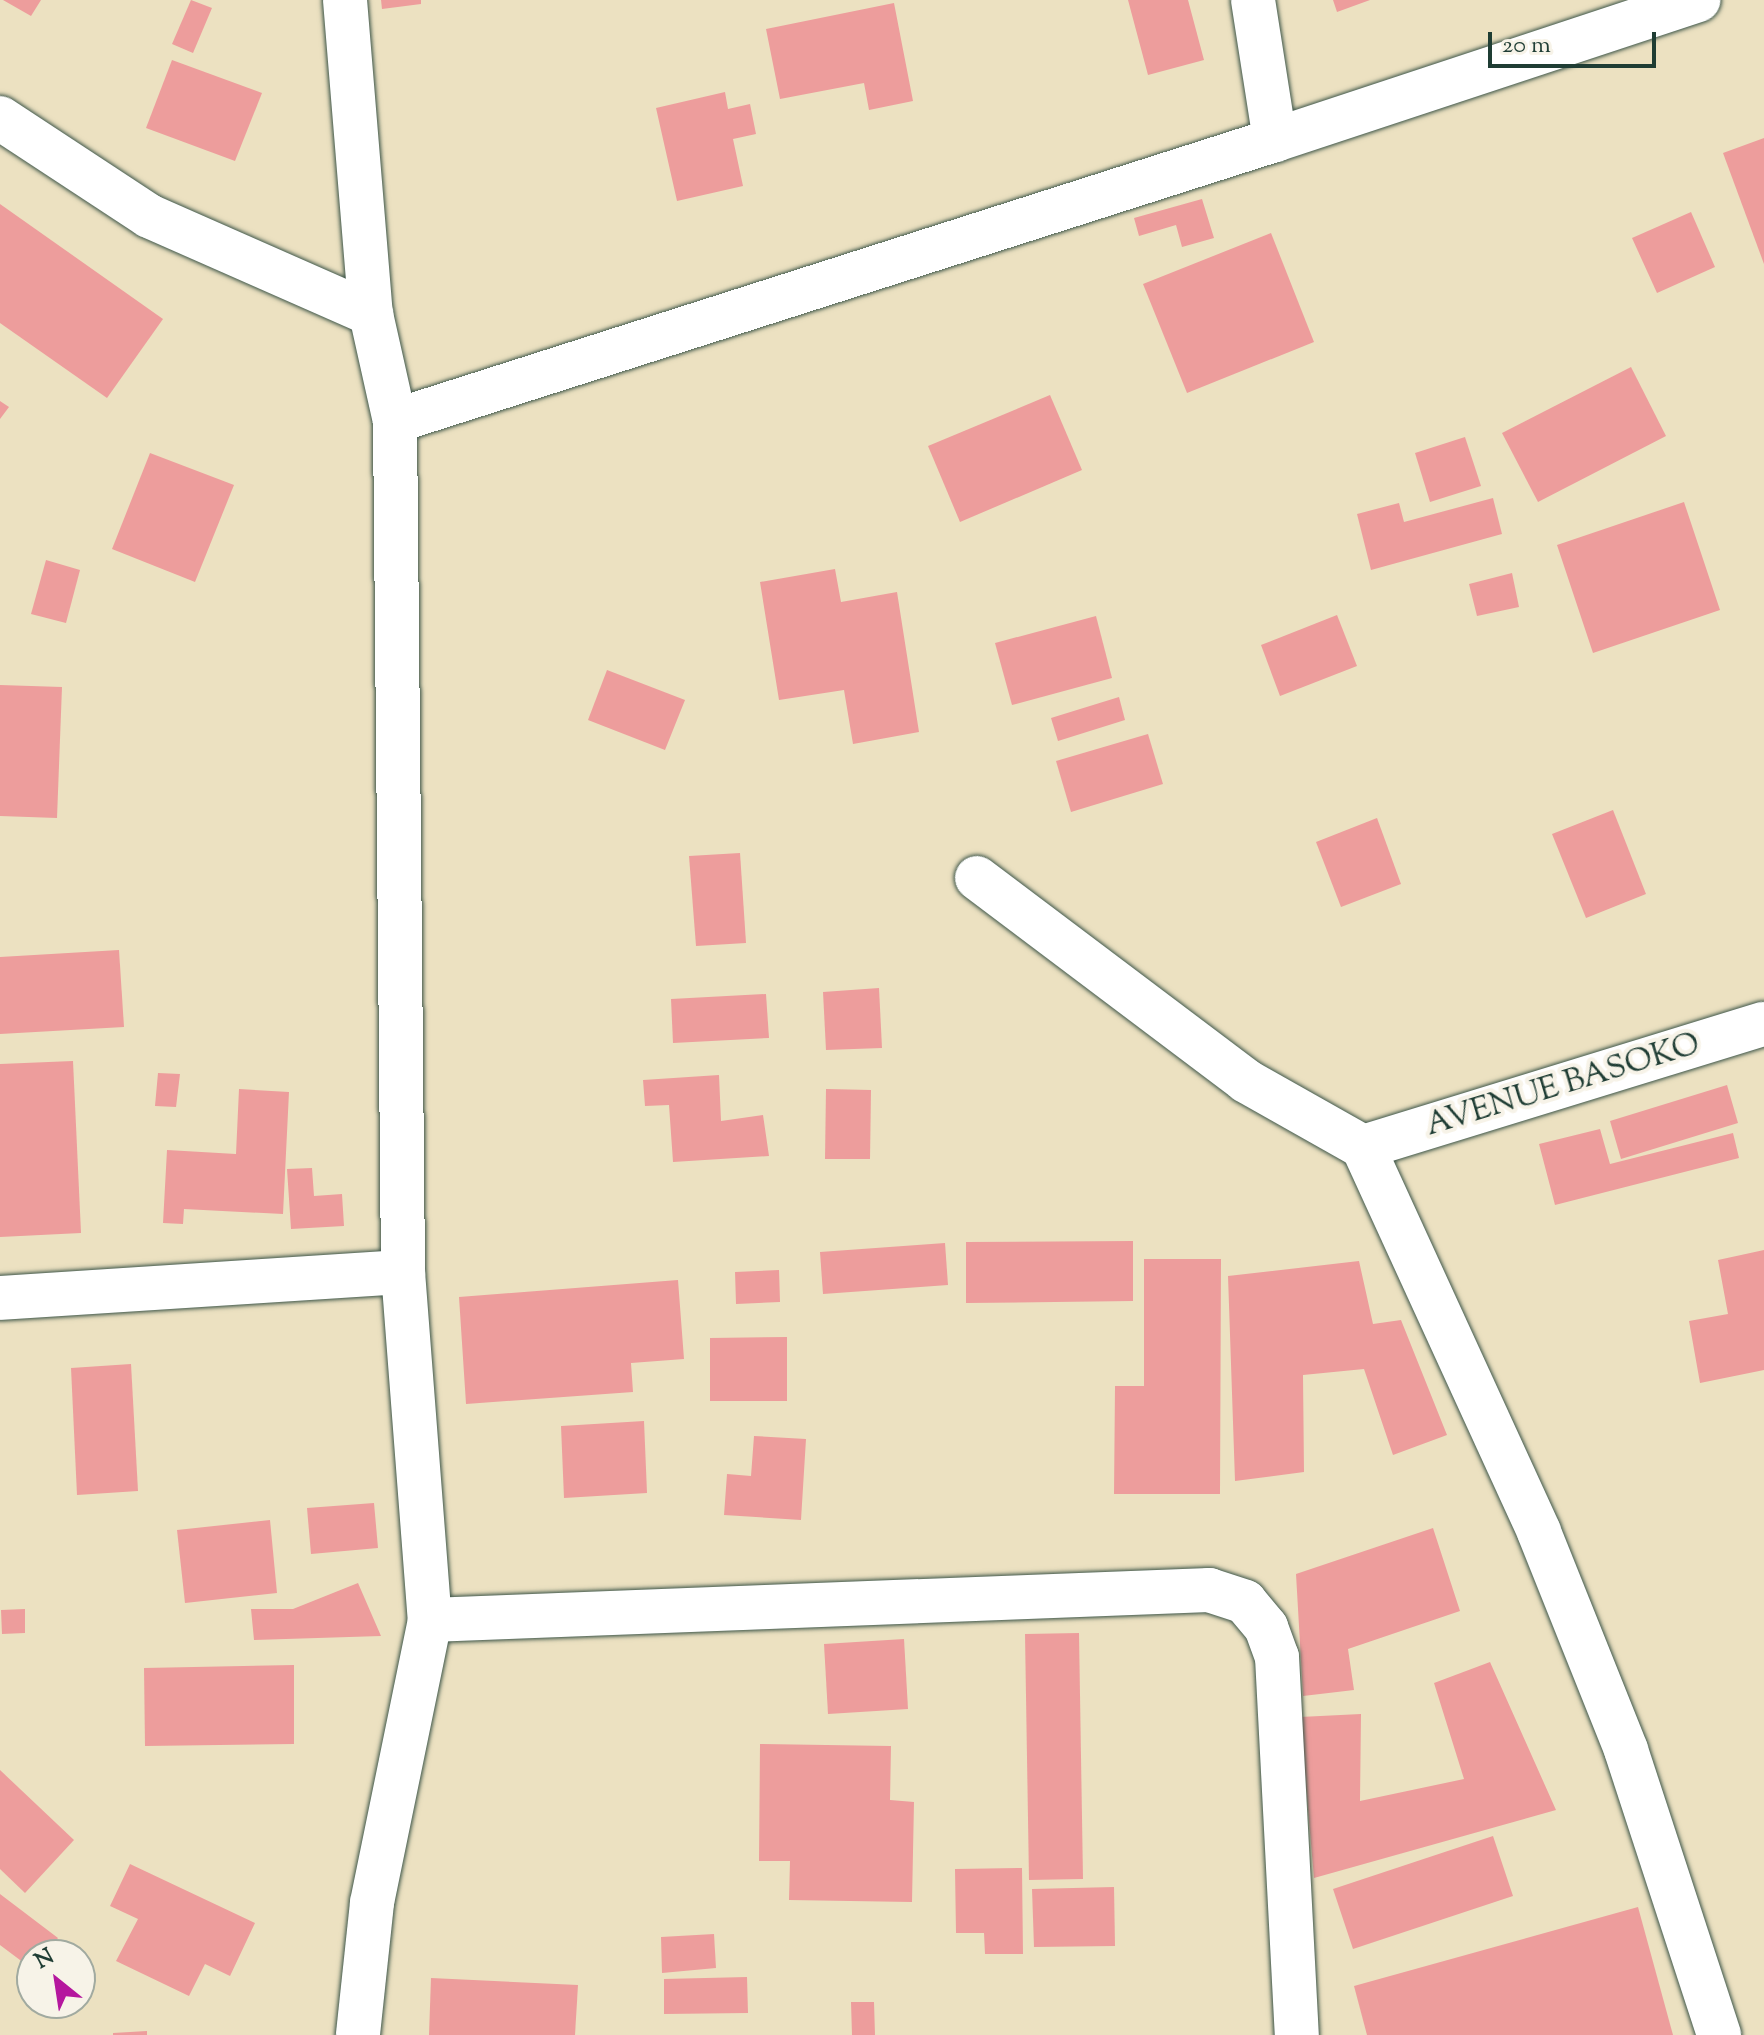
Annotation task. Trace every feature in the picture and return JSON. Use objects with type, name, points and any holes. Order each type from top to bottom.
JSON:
[{"type":"street","points":[[345,0],[371,314],[395,421],[403,1272],[430,1620],[372,1903],[358,2035]]},
{"type":"street","points":[[1253,0],[1275,140]]},
{"type":"street","points":[[395,421],[1275,140],[1698,0]]},
{"type":"street","points":[[0,118],[149,216],[371,314]]},
{"type":"street","points":[[977,878],[1246,1081],[1363,1147],[1539,1532],[1626,1750],[1719,2035]]},
{"type":"street","name":"AVENUE BASOKO","points":[[1363,1147],[1764,1024]]},
{"type":"street","points":[[0,1298],[403,1272]]},
{"type":"street","points":[[430,1620],[1209,1590],[1245,1602],[1266,1627],[1277,1657],[1297,2035]]},
{"type":"building","points":[[3,0],[41,0],[31,16]]},
{"type":"building","points":[[191,0],[212,8],[193,53],[172,44]]},
{"type":"building","points":[[381,0],[421,0],[421,4],[382,9]]},
{"type":"building","points":[[1128,0],[1188,0],[1204,60],[1148,75]]},
{"type":"building","points":[[1333,0],[1370,0],[1337,12]]},
{"type":"building","points":[[894,3],[913,101],[869,110],[864,83],[780,99],[766,29]]},
{"type":"building","points":[[172,60],[262,93],[235,161],[146,128]]},
{"type":"building","points":[[725,92],[728,109],[750,104],[756,134],[733,139],[743,186],[677,201],[656,108]]},
{"type":"building","points":[[1764,138],[1764,264],[1723,153]]},
{"type":"building","points":[[1202,199],[1214,238],[1182,247],[1176,225],[1139,236],[1134,218]]},
{"type":"building","points":[[0,204],[163,319],[107,398],[0,323]]},
{"type":"building","points":[[1691,212],[1715,267],[1657,293],[1632,238]]},
{"type":"building","points":[[1271,233],[1314,342],[1187,393],[1143,284]]},
{"type":"building","points":[[1631,367],[1666,436],[1538,502],[1502,433]]},
{"type":"building","points":[[1050,395],[1082,470],[960,522],[928,446]]},
{"type":"building","points":[[0,401],[9,407],[0,419]]},
{"type":"building","points":[[1465,437],[1481,486],[1430,502],[1415,453]]},
{"type":"building","points":[[150,453],[234,485],[195,582],[112,549]]},
{"type":"building","points":[[1493,498],[1502,534],[1371,570],[1357,514],[1399,503],[1404,522]]},
{"type":"building","points":[[1684,502],[1720,610],[1593,653],[1557,545]]},
{"type":"building","points":[[46,560],[80,570],[66,623],[31,614]]},
{"type":"building","points":[[835,569],[841,602],[897,592],[919,732],[853,744],[844,690],[779,700],[760,582]]},
{"type":"building","points":[[1512,573],[1519,607],[1477,616],[1469,584]]},
{"type":"building","points":[[1337,615],[1357,666],[1280,696],[1261,645]]},
{"type":"building","points":[[1096,616],[1112,678],[1012,705],[995,643]]},
{"type":"building","points":[[607,670],[685,700],[665,750],[588,720]]},
{"type":"building","points":[[0,685],[62,687],[57,818],[0,816]]},
{"type":"building","points":[[1119,697],[1125,720],[1058,741],[1051,718]]},
{"type":"building","points":[[1148,734],[1163,784],[1071,812],[1056,761]]},
{"type":"building","points":[[1613,810],[1646,894],[1586,918],[1552,834]]},
{"type":"building","points":[[1377,818],[1401,884],[1341,907],[1316,842]]},
{"type":"building","points":[[740,853],[746,943],[696,946],[689,856]]},
{"type":"building","points":[[119,950],[124,1027],[0,1034],[0,957]]},
{"type":"building","points":[[879,988],[882,1048],[826,1050],[823,992]]},
{"type":"building","points":[[766,994],[769,1038],[673,1043],[671,999]]},
{"type":"building","points":[[73,1061],[81,1233],[0,1237],[0,1064]]},
{"type":"building","points":[[158,1073],[180,1074],[176,1107],[155,1106]]},
{"type":"building","points":[[719,1075],[721,1121],[763,1115],[769,1156],[673,1162],[669,1105],[645,1106],[643,1080]]},
{"type":"building","points":[[1727,1085],[1738,1123],[1621,1159],[1610,1121]]},
{"type":"building","points":[[239,1089],[289,1092],[283,1214],[184,1209],[183,1224],[163,1223],[167,1150],[236,1154]]},
{"type":"building","points":[[826,1089],[871,1090],[870,1159],[825,1159]]},
{"type":"building","points":[[1600,1129],[1610,1164],[1733,1133],[1739,1158],[1555,1205],[1539,1144]]},
{"type":"building","points":[[312,1168],[314,1196],[342,1194],[344,1226],[291,1229],[287,1169]]},
{"type":"building","points":[[1133,1241],[1133,1301],[966,1303],[966,1242]]},
{"type":"building","points":[[945,1243],[948,1285],[823,1294],[820,1252]]},
{"type":"building","points":[[1764,1250],[1764,1370],[1700,1383],[1689,1321],[1728,1314],[1718,1260]]},
{"type":"building","points":[[1144,1259],[1221,1259],[1220,1494],[1114,1494],[1115,1386],[1144,1386]]},
{"type":"building","points":[[1359,1261],[1373,1324],[1401,1320],[1447,1435],[1393,1455],[1364,1369],[1303,1375],[1304,1472],[1235,1481],[1228,1276]]},
{"type":"building","points":[[779,1270],[780,1302],[736,1304],[735,1272]]},
{"type":"building","points":[[678,1280],[684,1359],[631,1363],[633,1392],[466,1404],[459,1297]]},
{"type":"building","points":[[787,1337],[787,1401],[710,1401],[710,1338]]},
{"type":"building","points":[[131,1364],[138,1491],[77,1495],[71,1368]]},
{"type":"building","points":[[644,1421],[647,1493],[564,1498],[561,1426]]},
{"type":"building","points":[[754,1436],[806,1439],[801,1520],[724,1515],[727,1474],[751,1476]]},
{"type":"building","points":[[374,1503],[378,1548],[311,1554],[307,1508]]},
{"type":"building","points":[[270,1520],[277,1593],[185,1603],[177,1530]]},
{"type":"building","points":[[1433,1528],[1460,1611],[1348,1649],[1354,1690],[1303,1696],[1296,1574]]},
{"type":"building","points":[[358,1583],[381,1636],[254,1640],[251,1609],[293,1609]]},
{"type":"building","points":[[25,1609],[25,1633],[2,1634],[1,1610]]},
{"type":"building","points":[[1079,1633],[1083,1879],[1029,1880],[1025,1634]]},
{"type":"building","points":[[904,1639],[908,1709],[828,1714],[824,1644]]},
{"type":"building","points":[[1490,1662],[1556,1810],[1314,1878],[1300,1717],[1361,1714],[1360,1801],[1464,1779],[1434,1683]]},
{"type":"building","points":[[294,1665],[294,1744],[145,1746],[144,1668]]},
{"type":"building","points":[[760,1744],[891,1746],[890,1800],[914,1802],[912,1902],[789,1900],[790,1861],[759,1861]]},
{"type":"building","points":[[0,1770],[74,1840],[25,1893],[0,1869]]},
{"type":"building","points":[[1493,1836],[1513,1896],[1353,1949],[1333,1889]]},
{"type":"building","points":[[130,1864],[255,1923],[230,1976],[205,1964],[189,1996],[116,1961],[138,1919],[110,1906]]},
{"type":"building","points":[[1022,1868],[1023,1954],[985,1954],[984,1933],[956,1933],[955,1869]]},
{"type":"building","points":[[1114,1887],[1115,1946],[1034,1947],[1032,1889]]},
{"type":"building","points":[[0,1894],[58,1938],[16,1939],[16,1957],[0,1945]]},
{"type":"building","points":[[1638,1907],[1673,2035],[1367,2035],[1354,1986]]},
{"type":"building","points":[[714,1934],[716,1968],[662,1973],[661,1937]]},
{"type":"building","points":[[747,1977],[748,2013],[664,2014],[664,1979]]},
{"type":"building","points":[[431,1978],[578,1985],[575,2035],[429,2035]]},
{"type":"building","points":[[851,2002],[874,2002],[875,2035],[852,2035]]},
{"type":"building","points":[[147,2031],[147,2035],[113,2035],[113,2033]]}]
